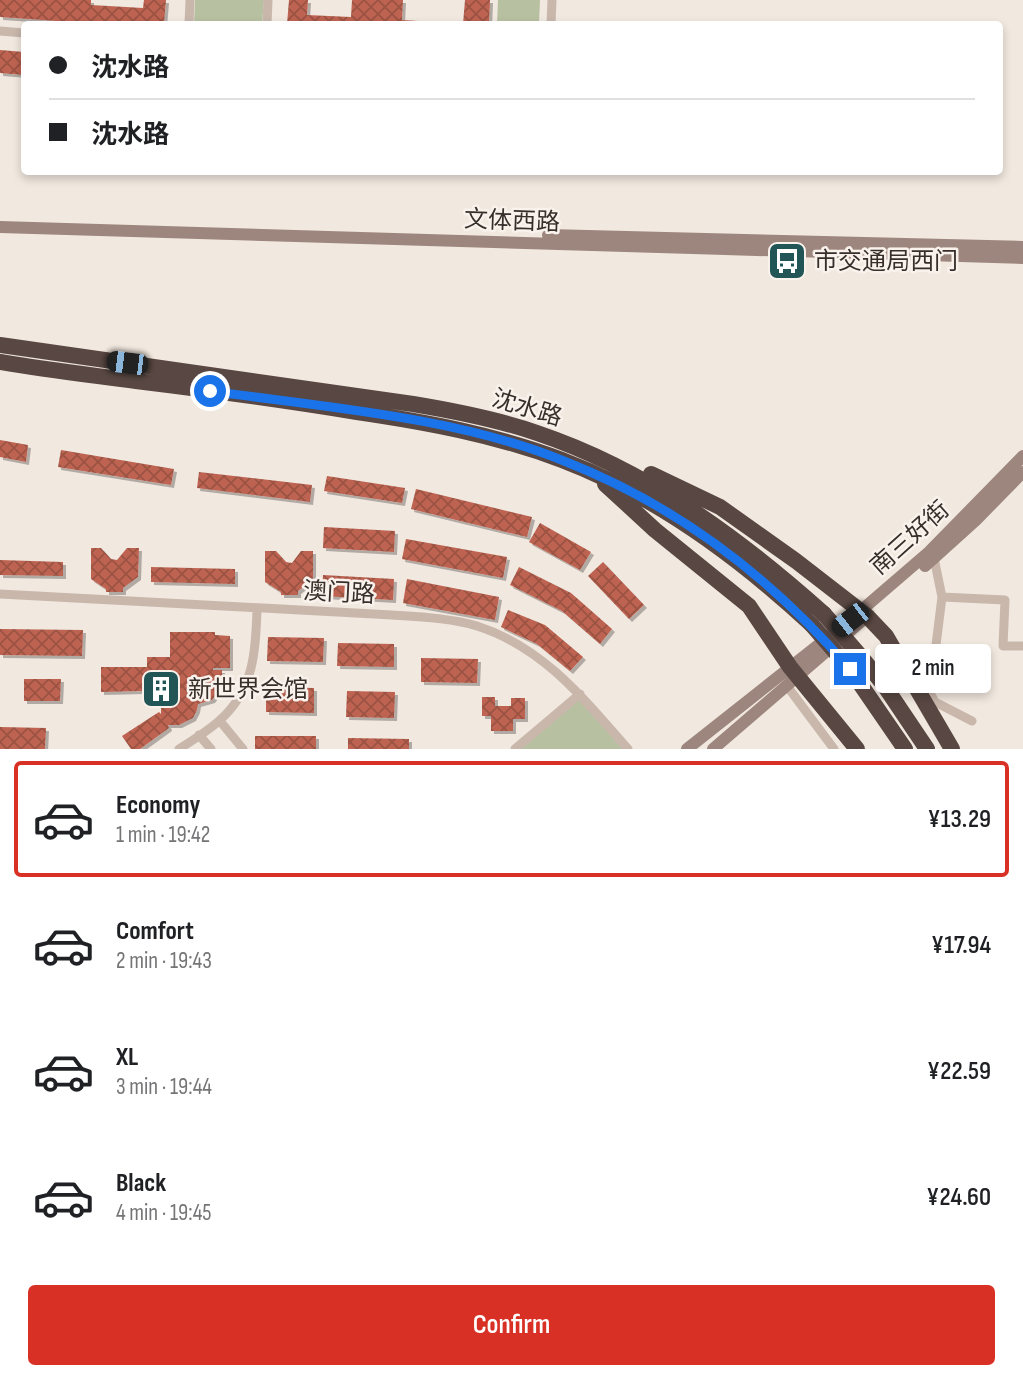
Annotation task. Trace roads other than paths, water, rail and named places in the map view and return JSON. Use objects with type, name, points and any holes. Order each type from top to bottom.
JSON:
[{"type":"highway","name":"沈水路","points":[[0,345],[413,404],[478,416],[566,444],[641,479],[705,517],[770,566],[856,663],[927,749]]},
{"type":"highway","name":"沈水路","points":[[0,362],[305,404],[418,422],[511,443],[564,460],[627,489],[682,520],[818,620]]},
{"type":"highway","points":[[566,444],[631,463],[720,507],[864,614],[886,636],[952,749]]},
{"type":"highway","points":[[593,474],[655,530],[750,606],[791,676],[857,749]]},
{"type":"highway","name":"沈水路","points":[[856,663],[905,749]]},
{"type":"street","points":[[189,21],[190,0]]},
{"type":"street","points":[[267,21],[268,0]]},
{"type":"street","points":[[551,21],[552,0]]},
{"type":"street","points":[[0,31],[21,33]]},
{"type":"street","name":"文体西路","points":[[0,220],[1023,247]]},
{"type":"street","name":"文体西路","points":[[0,227],[1023,258]]},
{"type":"street","name":"南三好街","points":[[864,614],[1023,456]]},
{"type":"street","points":[[713,749],[791,676],[934,558],[1023,472]]},
{"type":"street","points":[[934,558],[942,597],[930,693],[935,702],[972,721]]},
{"type":"street","name":"澳门路","points":[[0,594],[392,615],[475,625],[504,636],[540,658],[580,694],[628,749]]},
{"type":"street","points":[[942,597],[1005,600],[1003,646],[1023,646]]},
{"type":"street","points":[[179,749],[220,721],[239,701],[247,686],[256,640],[257,608]]},
{"type":"street","points":[[687,749],[791,676]]},
{"type":"street","points":[[791,676],[834,749]]},
{"type":"street","points":[[515,749],[580,694]]},
{"type":"street","points":[[220,721],[243,749]]},
{"type":"street","points":[[199,735],[211,749]]},
{"type":"place","name":"市交通局西门","points":[[787,261]]},
{"type":"place","name":"新世界会馆","points":[[161,689]]}]
